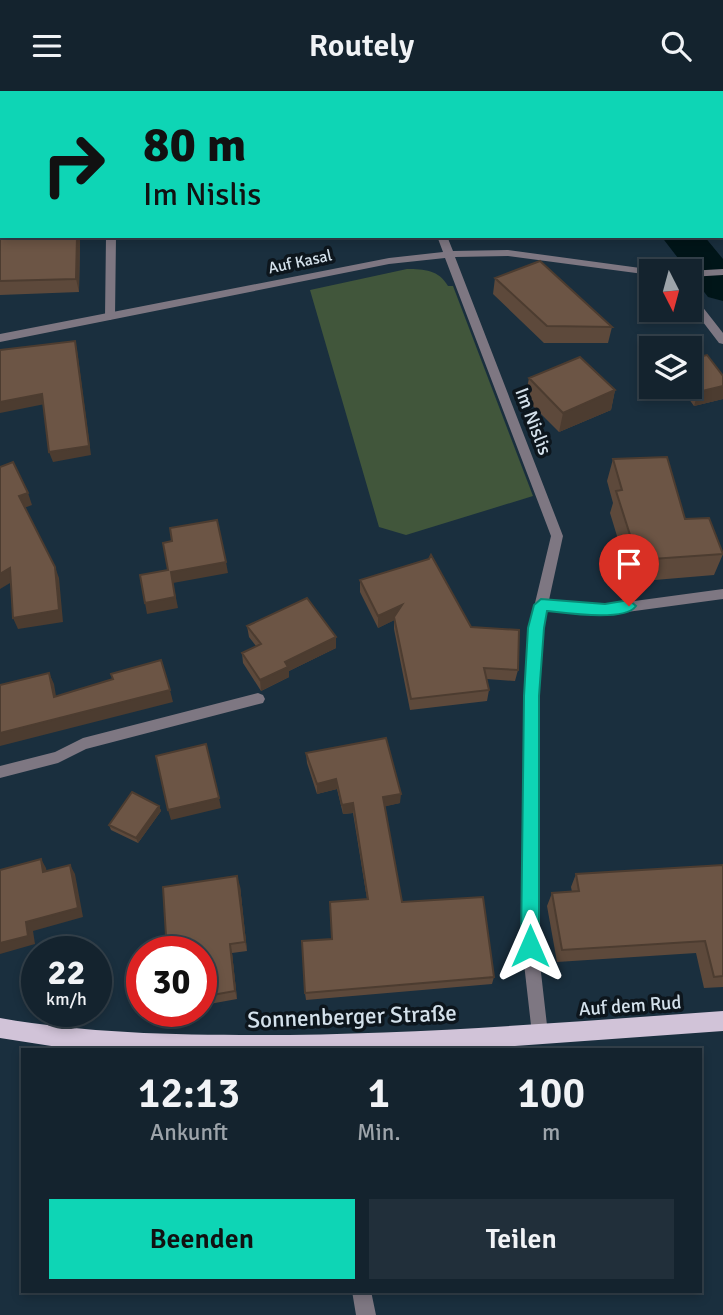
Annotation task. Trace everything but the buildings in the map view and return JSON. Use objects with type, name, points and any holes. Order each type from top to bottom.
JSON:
[{"type":"main road","name":"Auf dem Rud","points":[[540,1034],[723,1021]]},
{"type":"main road","name":"Sonnenberger Straße","points":[[0,1028],[25,1033],[167,1045],[274,1048]]},
{"type":"main road","name":"Sonnenberger Straße","points":[[324,1048],[540,1034]]},
{"type":"street","points":[[110,317],[111,238]]},
{"type":"street","name":"Im Nislis","points":[[443,238],[557,536],[536,628],[531,696],[530,946],[540,1034]]},
{"type":"street","name":"Auf Kasal","points":[[0,338],[389,261],[451,254],[508,253],[639,270]]},
{"type":"street","points":[[702,273],[723,272]]},
{"type":"street","points":[[702,313],[723,340]]},
{"type":"street","points":[[541,605],[605,610],[723,594]]},
{"type":"street","points":[[0,772],[58,757],[83,744],[258,699]]},
{"type":"street","points":[[361,1293],[366,1315]]},
{"type":"green space","points":[[407,269],[430,272],[440,277],[448,286],[453,286],[533,496],[406,535],[379,527],[310,290]]},
{"type":"waterway","points":[[684,238],[723,287]]},
{"type":"route","points":[[530,946],[531,696],[536,628],[541,605],[605,610],[629,606]]}]
